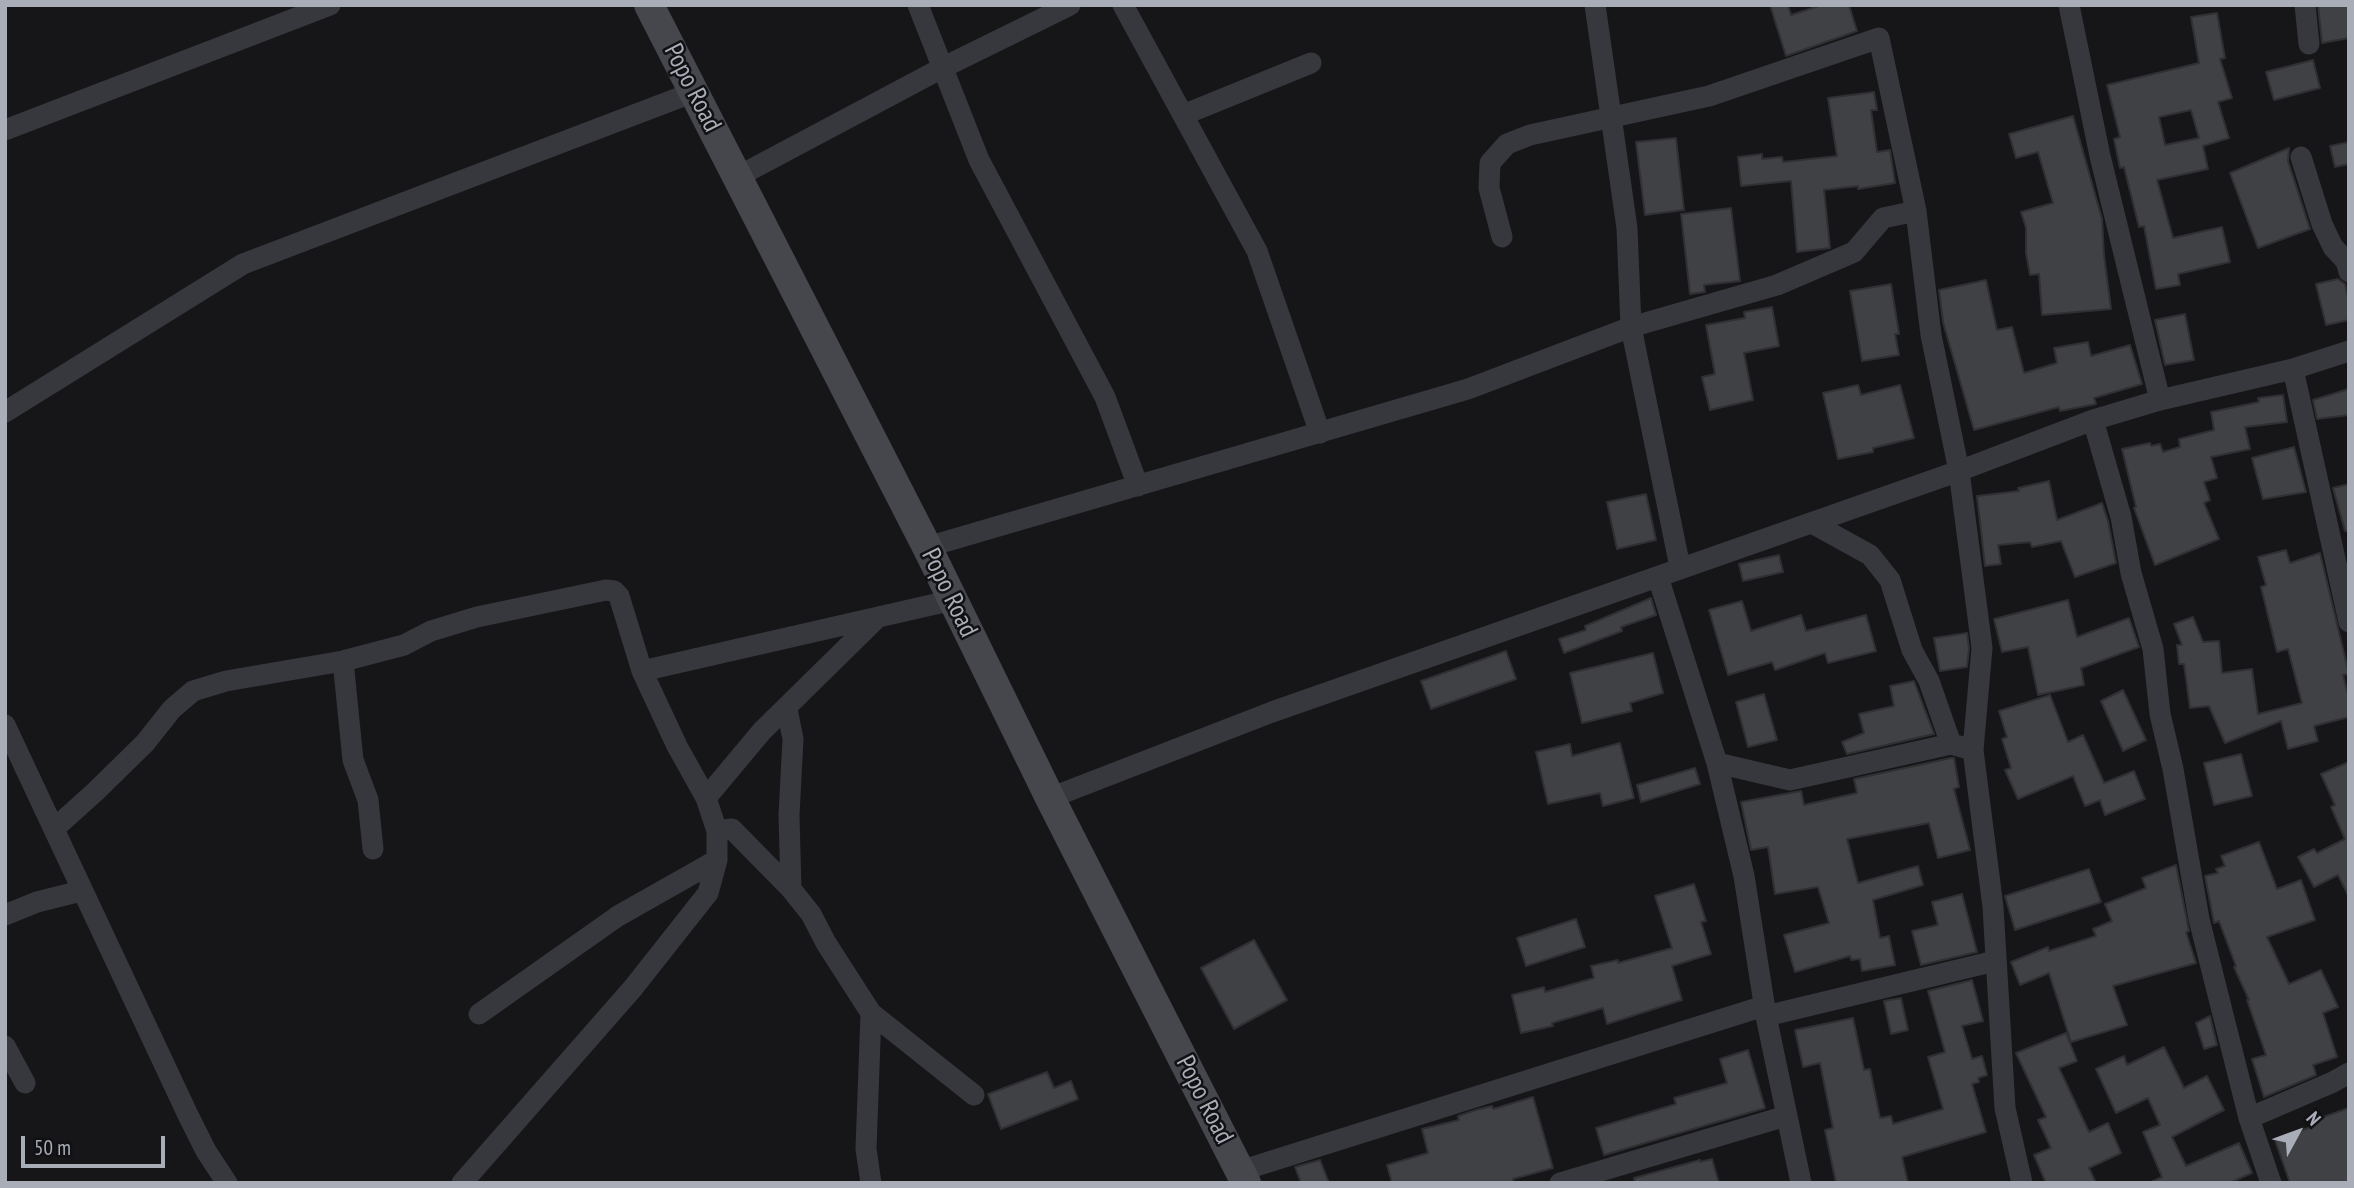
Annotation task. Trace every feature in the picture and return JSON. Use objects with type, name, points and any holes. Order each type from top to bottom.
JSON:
[{"type":"main road","name":"Popo Road","points":[[649,5],[927,547],[1243,1177]]},
{"type":"street","points":[[5,130],[330,5]]},
{"type":"street","points":[[918,5],[979,159],[1105,397],[1138,486]]},
{"type":"street","points":[[737,177],[942,68],[1070,5]]},
{"type":"street","points":[[1123,5],[1257,251],[1320,433]]},
{"type":"street","points":[[1595,5],[1627,228],[1631,327],[1680,568]]},
{"type":"street","points":[[2069,5],[2101,156],[2160,400]]},
{"type":"street","points":[[2305,5],[2309,44]]},
{"type":"street","points":[[1502,237],[1489,188],[1490,163],[1507,144],[1530,135],[1709,96],[1879,38],[1916,211],[1931,335],[1959,471],[1982,648],[1973,750],[1993,907],[2005,1108],[2022,1183]]},
{"type":"street","points":[[1183,115],[1311,63]]},
{"type":"street","points":[[5,412],[243,264],[694,92]]},
{"type":"street","points":[[2301,157],[2322,224],[2333,247],[2346,261],[2349,271]]},
{"type":"street","points":[[927,547],[1468,389],[1631,327],[1777,285],[1854,252],[1884,218],[1916,211]]},
{"type":"street","points":[[1051,798],[1272,712],[1959,471],[2092,420],[2160,400],[2293,369],[2349,351]]},
{"type":"street","points":[[2293,369],[2349,622]]},
{"type":"street","points":[[2092,420],[2121,517],[2131,573],[2152,649],[2160,714],[2173,769],[2199,919],[2249,1118],[2271,1183]]},
{"type":"street","points":[[1812,523],[1870,555],[1889,580],[1912,650],[1929,681],[1951,744]]},
{"type":"street","points":[[1658,577],[1717,762],[1744,876],[1765,1011],[1801,1183]]},
{"type":"street","points":[[55,828],[145,743],[172,709],[193,691],[226,681],[343,661],[404,645],[431,631],[477,617],[606,590],[614,591],[619,596],[642,671],[677,746],[706,798],[717,831],[717,860],[708,893],[634,988],[462,1183]]},
{"type":"street","points":[[642,671],[953,600]]},
{"type":"street","points":[[706,798],[762,731],[878,617]]},
{"type":"street","points":[[343,661],[354,760],[368,800],[373,849]]},
{"type":"street","points":[[787,709],[793,739],[789,815],[791,889]]},
{"type":"street","points":[[5,725],[55,828],[81,891],[115,955],[137,1009],[206,1151],[228,1183]]},
{"type":"street","points":[[1717,762],[1790,780],[1951,744],[1973,750]]},
{"type":"street","points":[[717,831],[732,829],[791,889],[811,914],[871,1013],[974,1096]]},
{"type":"street","points":[[479,1014],[618,916],[717,860]]},
{"type":"street","points":[[5,915],[37,902],[81,891]]},
{"type":"street","points":[[1243,1177],[1765,1011],[1995,961]]},
{"type":"street","points":[[871,1013],[866,1149],[871,1183]]},
{"type":"street","points":[[5,1046],[25,1083]]},
{"type":"street","points":[[2249,1118],[2349,1073]]},
{"type":"street","points":[[1560,1183],[1786,1116]]},
{"type":"building","points":[[1770,5],[1788,5],[1791,15],[1822,5],[1849,5],[1857,31],[1786,56]]},
{"type":"building","points":[[2318,5],[2349,5],[2349,38],[2322,43]]},
{"type":"building","points":[[2217,13],[2225,58],[2220,59],[2232,98],[2218,102],[2229,138],[2203,146],[2208,169],[2157,180],[2173,238],[2222,227],[2230,262],[2178,274],[2180,285],[2156,289],[2144,226],[2139,227],[2124,167],[2120,168],[2114,139],[2120,137],[2107,85],[2199,63],[2191,17]],"holes":[[[2191,110],[2199,138],[2165,145],[2159,117]]]},
{"type":"building","points":[[2313,60],[2320,88],[2274,100],[2266,72]]},
{"type":"building","points":[[1874,92],[1877,110],[1871,110],[1877,152],[1890,150],[1895,183],[1858,189],[1858,186],[1824,190],[1830,248],[1797,252],[1791,181],[1741,186],[1738,157],[1762,154],[1762,159],[1782,157],[1783,162],[1837,156],[1828,98]]},
{"type":"building","points":[[2073,116],[2102,219],[2111,309],[2042,315],[2039,274],[2030,275],[2026,253],[2026,228],[2021,212],[2053,203],[2038,152],[2016,158],[2009,134]]},
{"type":"building","points":[[1676,138],[1684,210],[1645,215],[1636,142]]},
{"type":"building","points":[[2349,142],[2349,164],[2335,167],[2330,146]]},
{"type":"building","points":[[2289,148],[2288,161],[2310,229],[2258,248],[2230,173]]},
{"type":"building","points":[[1731,208],[1740,281],[1704,285],[1705,292],[1690,294],[1681,214]]},
{"type":"building","points":[[2338,279],[2345,284],[2349,320],[2326,325],[2316,284]]},
{"type":"building","points":[[1986,280],[1997,330],[2012,327],[2024,373],[2057,363],[2054,348],[2088,342],[2091,356],[2130,345],[2142,384],[2094,398],[2096,404],[2060,411],[2059,407],[1974,430],[1943,322],[1939,290]]},
{"type":"building","points":[[1891,284],[1899,334],[1895,334],[1899,355],[1862,361],[1850,291]]},
{"type":"building","points":[[1772,307],[1779,346],[1744,353],[1753,400],[1710,410],[1702,377],[1715,374],[1706,325],[1745,318],[1744,312]]},
{"type":"building","points":[[2185,314],[2194,360],[2165,365],[2155,320]]},
{"type":"building","points":[[1858,385],[1861,395],[1900,385],[1914,438],[1873,448],[1873,452],[1838,459],[1823,393]]},
{"type":"building","points":[[2349,389],[2349,415],[2317,419],[2313,400]]},
{"type":"building","points":[[2283,395],[2287,422],[2245,427],[2250,449],[2211,457],[2217,478],[2204,482],[2210,500],[2204,503],[2219,539],[2155,565],[2134,508],[2136,507],[2122,449],[2150,443],[2151,446],[2160,444],[2163,452],[2180,447],[2179,439],[2214,430],[2211,412],[2259,402],[2258,398]]},
{"type":"building","points":[[2294,447],[2306,492],[2263,499],[2252,458]]},
{"type":"building","points":[[2049,481],[2057,520],[2102,503],[2116,563],[2075,577],[2061,541],[2032,547],[2030,542],[1998,545],[2001,564],[1985,566],[1977,496],[2019,491],[2018,488]]},
{"type":"building","points":[[2349,484],[2349,531],[2345,531],[2333,488]]},
{"type":"building","points":[[1646,494],[1656,540],[1617,549],[1607,502]]},
{"type":"building","points":[[2286,550],[2290,563],[2320,553],[2349,674],[2343,675],[2349,698],[2349,717],[2314,726],[2318,741],[2288,749],[2281,721],[2225,743],[2209,706],[2190,708],[2184,664],[2179,664],[2177,645],[2182,645],[2174,624],[2193,617],[2203,642],[2219,641],[2222,673],[2252,669],[2258,714],[2302,703],[2288,649],[2277,652],[2261,587],[2266,585],[2258,557]]},
{"type":"building","points":[[1779,555],[1783,572],[1743,581],[1739,564]]},
{"type":"building","points":[[1651,598],[1656,615],[1621,627],[1622,631],[1564,653],[1559,639],[1586,630],[1585,626]]},
{"type":"building","points":[[2068,600],[2077,637],[2129,618],[2139,647],[2081,668],[2084,685],[2038,695],[2028,647],[2002,652],[1994,619]]},
{"type":"building","points":[[1742,601],[1751,631],[1801,615],[1806,631],[1866,615],[1876,651],[1828,663],[1825,653],[1775,670],[1772,662],[1728,675],[1709,610]]},
{"type":"building","points":[[1967,633],[1967,667],[1940,671],[1934,638]]},
{"type":"building","points":[[1506,651],[1516,679],[1431,709],[1421,681]]},
{"type":"building","points":[[1653,653],[1663,693],[1630,703],[1632,711],[1582,723],[1570,673]]},
{"type":"building","points":[[1914,681],[1934,734],[1847,754],[1842,742],[1864,733],[1859,714],[1894,706],[1890,686]]},
{"type":"building","points":[[2123,690],[2146,740],[2123,751],[2101,701]]},
{"type":"building","points":[[1764,694],[1777,740],[1748,747],[1736,702]]},
{"type":"building","points":[[2050,695],[2068,742],[2083,735],[2104,783],[2134,771],[2145,799],[2105,815],[2100,800],[2085,806],[2073,776],[2018,799],[2005,770],[2011,768],[2002,739],[2007,737],[1999,711]]},
{"type":"building","points":[[1620,743],[1634,798],[1603,806],[1600,793],[1548,804],[1536,752],[1570,744],[1572,756]]},
{"type":"building","points":[[2241,754],[2252,796],[2214,805],[2204,763]]},
{"type":"building","points":[[1954,758],[1959,787],[1954,789],[1970,850],[1938,858],[1929,823],[1847,839],[1858,883],[1918,866],[1923,885],[1873,900],[1880,938],[1889,936],[1895,965],[1862,971],[1860,959],[1851,960],[1850,956],[1795,972],[1784,935],[1829,923],[1818,887],[1775,894],[1768,847],[1751,850],[1741,802],[1801,791],[1804,805],[1857,793],[1854,779]]},
{"type":"building","points":[[2349,762],[2349,897],[2338,875],[2314,887],[2298,857],[2314,849],[2317,853],[2345,839],[2331,807],[2335,805],[2321,774]]},
{"type":"building","points":[[1695,768],[1700,784],[1641,802],[1637,785]]},
{"type":"building","points":[[2259,842],[2277,889],[2301,880],[2315,920],[2267,937],[2289,984],[2321,970],[2338,1007],[2323,1013],[2337,1057],[2313,1065],[2316,1075],[2264,1097],[2252,1059],[2266,1055],[2249,1000],[2234,967],[2236,966],[2219,921],[2214,923],[2205,876],[2218,873],[2216,869],[2225,866],[2221,856]]},
{"type":"building","points":[[2176,865],[2189,931],[2186,932],[2196,963],[2113,986],[2127,1025],[2071,1042],[2049,973],[2020,985],[2011,962],[2048,947],[2049,951],[2096,936],[2093,929],[2112,921],[2105,904],[2146,888],[2142,878]]},
{"type":"building","points":[[2089,869],[2101,902],[2015,930],[2005,896]]},
{"type":"building","points":[[1694,884],[1706,921],[1701,922],[1711,954],[1672,966],[1682,1000],[1607,1024],[1603,1008],[1552,1023],[1553,1026],[1521,1033],[1512,995],[1544,987],[1545,992],[1594,978],[1591,966],[1618,960],[1618,963],[1672,948],[1655,896]]},
{"type":"building","points":[[1962,894],[1977,952],[1921,965],[1912,931],[1938,925],[1932,902]]},
{"type":"building","points":[[1576,919],[1585,947],[1526,966],[1517,938]]},
{"type":"building","points":[[1254,940],[1287,1000],[1234,1029],[1201,968]]},
{"type":"building","points":[[1972,980],[1983,1021],[1962,1026],[1972,1059],[1982,1056],[1987,1075],[1972,1084],[1986,1132],[1902,1157],[1908,1183],[1836,1183],[1825,1130],[1833,1128],[1820,1063],[1803,1067],[1795,1030],[1853,1018],[1864,1070],[1870,1069],[1880,1118],[1891,1116],[1893,1124],[1943,1109],[1928,1057],[1945,1052],[1928,991]]},
{"type":"building","points":[[1901,998],[1908,1030],[1891,1034],[1884,1001]]},
{"type":"building","points":[[2210,1016],[2217,1045],[2204,1049],[2196,1023]]},
{"type":"building","points":[[2066,1033],[2077,1061],[2059,1068],[2089,1132],[2108,1123],[2121,1153],[2089,1168],[2096,1183],[2046,1183],[2034,1155],[2051,1148],[2038,1120],[2046,1117],[2016,1053]]},
{"type":"building","points":[[2164,1047],[2184,1088],[2207,1076],[2224,1110],[2172,1137],[2186,1166],[2239,1143],[2252,1173],[2229,1183],[2149,1183],[2162,1177],[2143,1132],[2160,1125],[2148,1098],[2116,1113],[2096,1069],[2124,1056],[2127,1065]]},
{"type":"building","points":[[1748,1050],[1765,1108],[1604,1155],[1596,1128],[1676,1104],[1674,1098],[1727,1083],[1720,1059]]},
{"type":"building","points":[[1047,1072],[1054,1088],[1071,1081],[1078,1099],[1001,1129],[988,1094]]},
{"type":"building","points":[[1533,1097],[1553,1168],[1513,1179],[1514,1183],[1392,1183],[1387,1165],[1428,1153],[1422,1129],[1459,1120],[1458,1116],[1476,1110],[1492,1106],[1493,1109]]},
{"type":"building","points":[[2349,1108],[2349,1183],[2290,1183],[2275,1140],[2311,1127],[2309,1122]]},
{"type":"building","points":[[1712,1159],[1719,1183],[1635,1183],[1634,1178]]},
{"type":"building","points":[[1320,1160],[1329,1183],[1301,1183],[1295,1167]]}]
